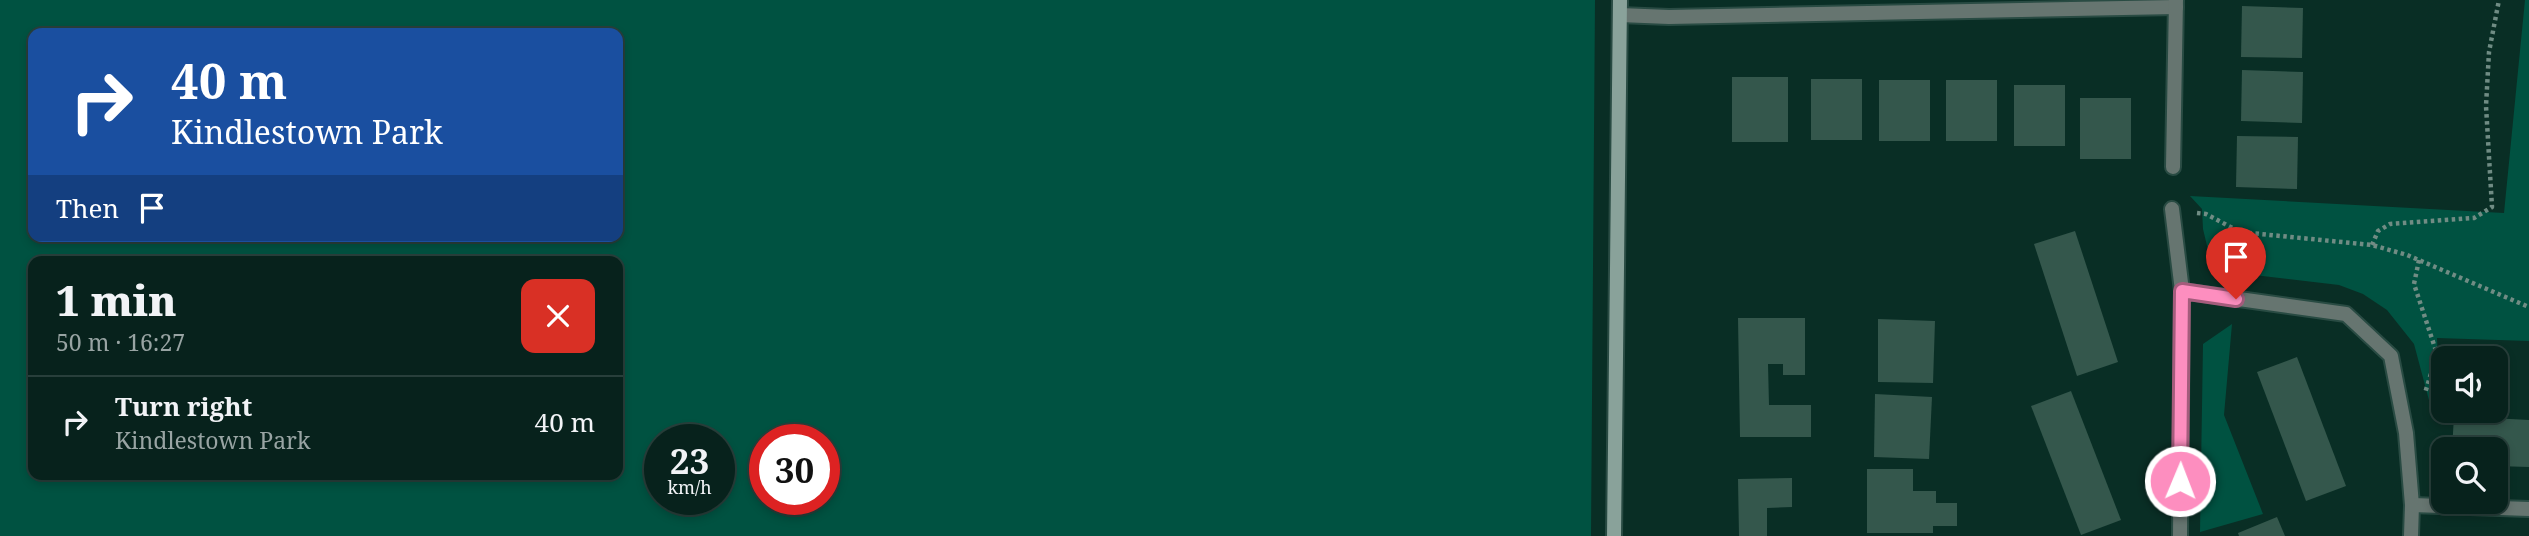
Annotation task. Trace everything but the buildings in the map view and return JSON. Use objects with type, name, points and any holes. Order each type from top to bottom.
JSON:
[{"type":"main road","points":[[1614,536],[1620,7]]},
{"type":"street","points":[[1669,16],[1670,0]]},
{"type":"street","points":[[1620,7],[1669,16],[2176,3],[2174,167]]},
{"type":"street","points":[[2172,208],[2182,291],[2179,536]]},
{"type":"street","points":[[2182,291],[2346,314],[2391,356],[2406,433],[2412,505],[2411,536]]},
{"type":"street","points":[[2412,505],[2529,509]]},
{"type":"path","points":[[2371,246],[2378,231],[2390,224],[2474,218],[2491,207],[2486,106],[2489,52],[2499,0]]},
{"type":"path","points":[[2172,208],[2206,214],[2240,232],[2371,246],[2419,260],[2529,307]]},
{"type":"path","points":[[2400,399],[2424,396],[2437,354],[2414,284],[2419,260]]},
{"type":"green space","points":[[0,0],[1595,0],[1591,536],[0,536]]},
{"type":"green space","points":[[2525,0],[2529,0],[2529,341],[2437,338],[2437,346],[2431,346],[2431,404],[2414,344],[2387,310],[2363,294],[2339,285],[2237,273],[2208,250],[2202,209],[2190,196],[2504,213]]},
{"type":"green space","points":[[2232,324],[2224,415],[2263,514],[2200,532],[2203,344]]},
{"type":"route","points":[[2180,481],[2182,291],[2236,299]]}]
